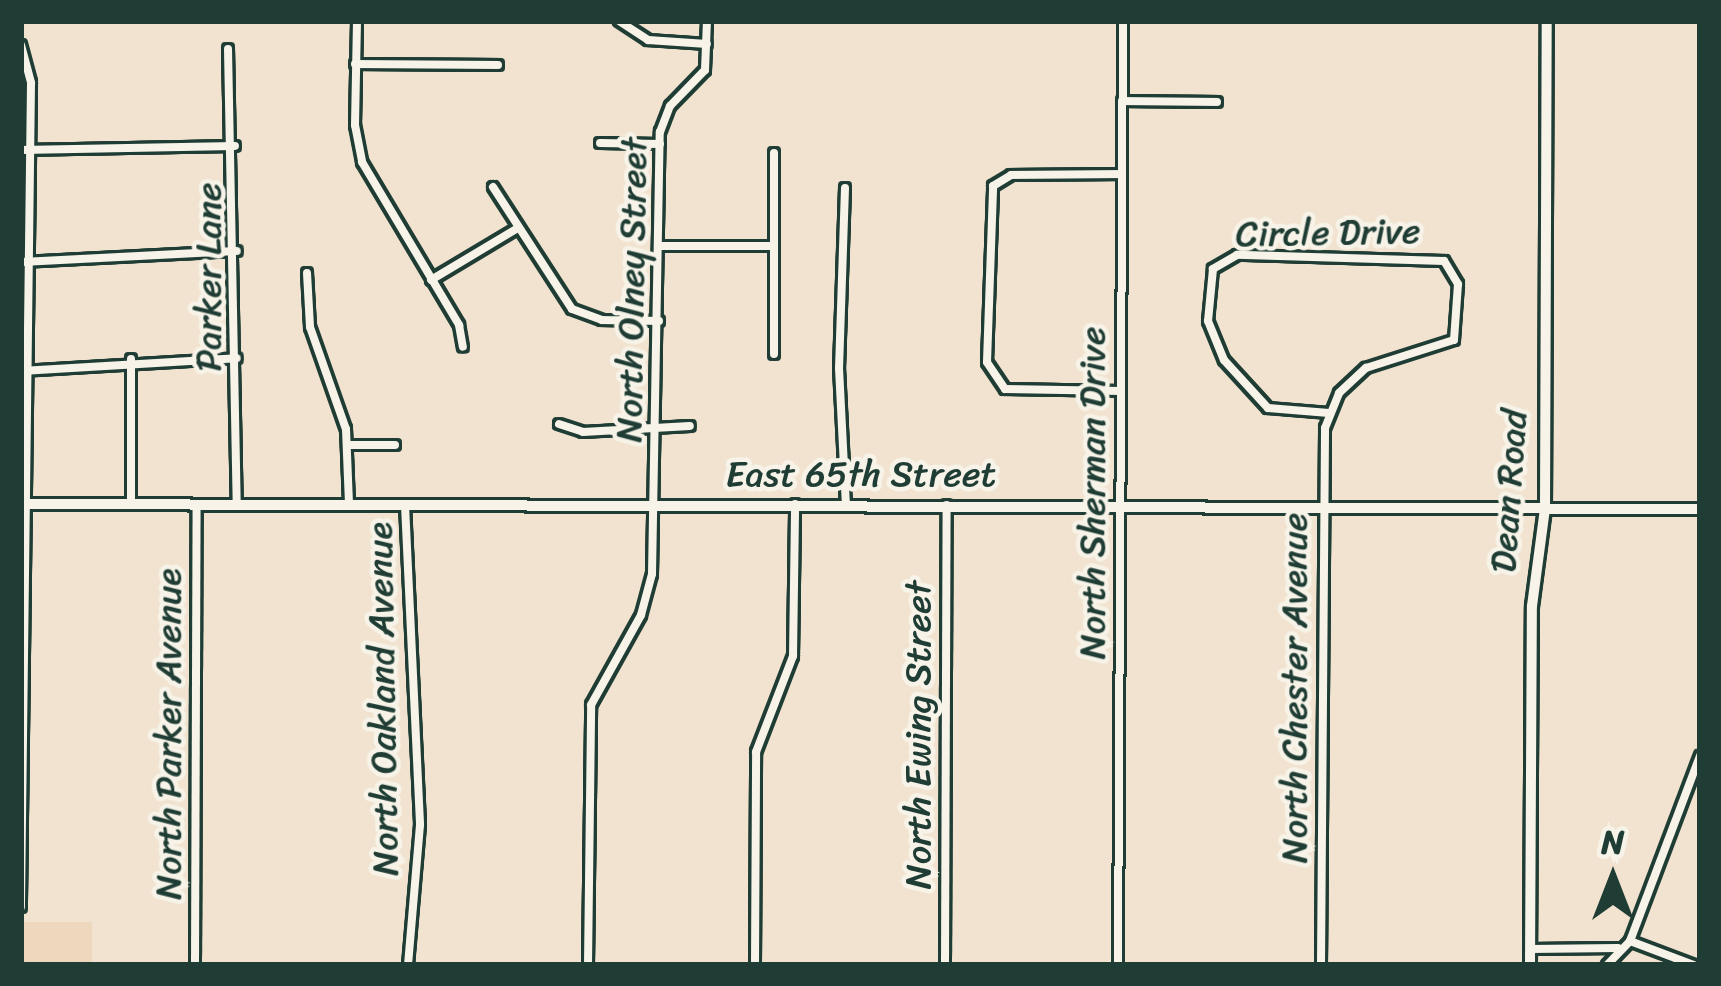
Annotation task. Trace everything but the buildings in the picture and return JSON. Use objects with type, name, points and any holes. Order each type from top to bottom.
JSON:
[{"type":"street","points":[[357,21],[362,161],[431,280],[463,347]]},
{"type":"street","points":[[619,21],[658,43],[707,44]]},
{"type":"street","name":"North Olney Street","points":[[588,965],[591,704],[648,597],[659,321],[660,144],[668,109],[705,70],[707,21]]},
{"type":"street","name":"North Sherman Drive","points":[[1118,965],[1123,21]]},
{"type":"street","name":"Dean Road","points":[[1530,965],[1532,602],[1545,508],[1547,21]]},
{"type":"street","points":[[21,45],[31,83],[26,150],[21,908]]},
{"type":"street","name":"Parker Lane","points":[[228,49],[235,146],[237,504]]},
{"type":"street","points":[[355,64],[498,65]]},
{"type":"street","points":[[1122,101],[1217,102]]},
{"type":"street","points":[[600,143],[660,144]]},
{"type":"street","points":[[26,150],[235,146]]},
{"type":"street","points":[[774,153],[775,354]]},
{"type":"street","points":[[1121,391],[997,384],[987,366],[987,270],[988,195],[999,179],[1122,174]]},
{"type":"street","points":[[493,187],[572,309],[602,320],[659,321]]},
{"type":"street","points":[[845,188],[839,368],[846,505]]},
{"type":"street","points":[[431,280],[518,228]]},
{"type":"street","points":[[659,246],[774,246]]},
{"type":"street","points":[[25,261],[237,251]]},
{"type":"street","name":"Circle Drive","points":[[1237,255],[1439,258],[1458,282],[1454,340],[1372,364],[1329,413],[1268,408],[1224,360],[1207,314],[1218,263],[1237,255]]},
{"type":"street","points":[[307,273],[312,336],[348,445],[349,504]]},
{"type":"street","points":[[24,370],[131,359],[237,358]]},
{"type":"street","points":[[131,359],[131,504]]},
{"type":"street","name":"North Chester Avenue","points":[[1321,965],[1323,507],[1329,413]]},
{"type":"street","points":[[560,424],[656,432],[690,426]]},
{"type":"street","points":[[348,445],[395,445]]},
{"type":"street","name":"East 65th Street","points":[[23,504],[1700,509]]},
{"type":"street","name":"North Parker Avenue","points":[[195,965],[197,504]]},
{"type":"street","name":"North Oakland Avenue","points":[[405,504],[420,825],[408,965]]},
{"type":"street","points":[[755,965],[755,752],[793,656],[795,504]]},
{"type":"street","name":"North Ewing Street","points":[[945,965],[947,505]]},
{"type":"street","points":[[1607,965],[1630,940],[1700,756]]},
{"type":"street","points":[[1630,940],[1694,965]]},
{"type":"street","points":[[1530,949],[1620,948]]},
{"type":"shaded area","points":[[21,922],[92,922],[92,965],[21,965]]},
{"type":"waterway","points":[[631,21],[650,36],[687,38]]}]
